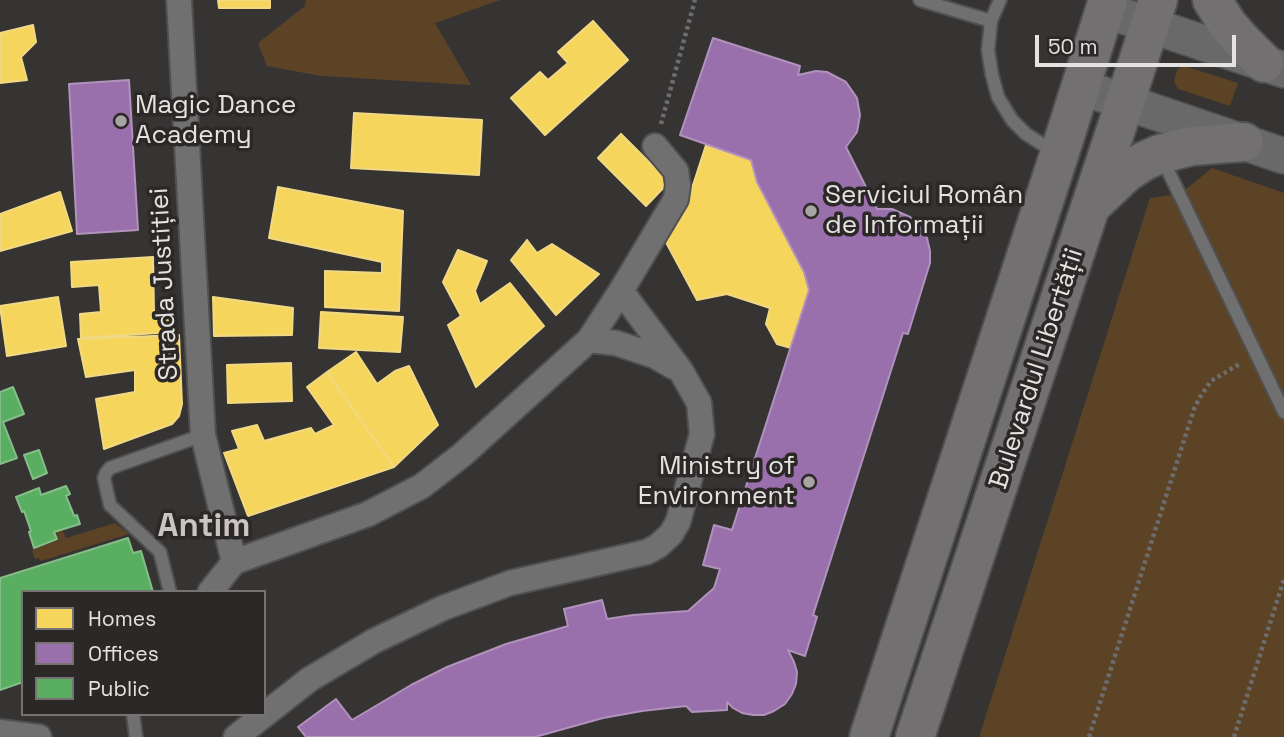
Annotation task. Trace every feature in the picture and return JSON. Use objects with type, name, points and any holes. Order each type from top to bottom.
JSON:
[{"type":"main road","points":[[1212,0],[1242,41],[1274,66]]},
{"type":"main road","points":[[1106,5],[1154,12],[1274,66]]},
{"type":"main road","name":"Bulevardul Libertății","points":[[869,737],[1106,5]]},
{"type":"main road","name":"Bulevardul Libertății","points":[[915,737],[1154,12]]},
{"type":"main road","points":[[1081,87],[1284,156]]},
{"type":"main road","points":[[1091,206],[1127,172],[1160,154],[1192,146],[1244,142]]},
{"type":"street","name":"Strada Justiției","points":[[179,0],[203,435],[234,562]]},
{"type":"street","points":[[212,590],[234,562],[369,514],[422,486],[462,455],[589,340],[676,199],[676,171],[655,146]]},
{"type":"street","points":[[266,713],[310,679],[374,641],[443,608],[510,583],[647,552],[671,534],[678,522],[702,434],[699,403],[681,371],[621,291]]},
{"type":"street","points":[[589,340],[615,343],[655,356],[681,371]]},
{"type":"street","points":[[236,737],[263,716]]},
{"type":"street","points":[[0,732],[39,737]]},
{"type":"lane","points":[[920,0],[991,21]]},
{"type":"lane","points":[[1000,0],[991,21],[988,50],[998,97],[1012,120],[1026,134],[1059,155]]},
{"type":"lane","points":[[1160,154],[1284,412]]},
{"type":"lane","points":[[170,590],[160,552],[110,505],[104,478],[110,468],[203,435]]},
{"type":"lane","points":[[134,716],[136,737]]},
{"type":"path","points":[[655,146],[695,0]]},
{"type":"path","points":[[1089,737],[1200,397],[1211,381],[1258,356]]},
{"type":"path","points":[[1234,737],[1284,579]]},
{"type":"shaded area","points":[[306,0],[500,0],[435,23],[471,85],[321,76],[267,66],[258,43],[305,6]]},
{"type":"shaded area","points":[[1184,66],[1238,83],[1230,106],[1178,89],[1174,82],[1175,76],[1178,69]]},
{"type":"shaded area","points":[[1212,168],[1284,193],[1284,737],[979,737],[1150,198],[1180,194]]},
{"type":"shaded area","points":[[115,523],[129,534],[41,561],[39,558],[35,559],[32,550],[59,540],[56,532],[62,530],[66,538]]},
{"type":"building: Homes","points":[[218,0],[270,0],[270,8],[219,8]]},
{"type":"building: Homes","points":[[593,21],[628,60],[545,135],[511,98],[540,72],[548,80],[568,63],[558,52]]},
{"type":"building: Homes","points":[[33,25],[36,42],[21,57],[27,80],[0,83],[0,33]]},
{"type":"building: Homes","points":[[354,113],[482,120],[479,175],[351,168]]},
{"type":"building: Homes","points":[[621,134],[669,182],[646,206],[598,158]]},
{"type":"building: Homes","points":[[706,145],[751,160],[757,182],[804,272],[809,290],[791,348],[777,344],[766,324],[770,308],[727,294],[697,300],[661,233],[683,216]]},
{"type":"building: Homes","points":[[278,187],[403,211],[399,311],[325,307],[325,271],[382,273],[382,262],[269,238]]},
{"type":"building: Homes","points":[[60,192],[72,231],[0,251],[0,214]]},
{"type":"building: Homes","points":[[527,240],[537,253],[552,244],[599,274],[556,315],[511,260]]},
{"type":"building: Homes","points":[[458,250],[487,261],[475,291],[480,304],[510,283],[544,326],[476,387],[448,325],[461,316],[443,282]]},
{"type":"building: Homes","points":[[153,257],[154,313],[173,311],[173,332],[81,338],[80,314],[101,312],[99,285],[72,287],[71,262]]},
{"type":"building: Homes","points":[[58,297],[66,346],[7,356],[0,306]]},
{"type":"building: Homes","points":[[213,297],[293,308],[292,335],[214,336]]},
{"type":"building: Homes","points":[[321,312],[403,317],[400,352],[319,348]]},
{"type":"building: Homes","points":[[179,335],[182,404],[179,416],[172,424],[104,449],[96,399],[135,392],[135,370],[86,377],[78,339]]},
{"type":"building: Homes","points":[[356,352],[377,384],[395,371],[409,366],[438,425],[394,467],[327,372]]},
{"type":"building: Homes","points":[[291,363],[292,401],[228,403],[227,365]]},
{"type":"building: Homes","points":[[327,372],[394,467],[248,516],[224,453],[239,449],[232,431],[257,425],[264,441],[311,428],[315,434],[334,425],[307,387]]},
{"type":"building: Offices","points":[[713,38],[800,66],[798,75],[816,71],[827,72],[846,82],[857,98],[860,115],[857,132],[846,147],[877,209],[892,209],[910,217],[927,238],[930,251],[930,263],[908,334],[903,333],[813,615],[817,617],[805,656],[788,650],[797,672],[792,694],[785,704],[764,715],[742,713],[727,702],[727,710],[692,712],[686,706],[642,711],[603,718],[535,737],[306,737],[298,727],[336,699],[352,720],[447,667],[506,644],[568,626],[564,609],[602,600],[607,619],[688,611],[714,588],[720,569],[703,565],[714,525],[732,530],[809,290],[804,272],[757,182],[751,160],[680,135]]},
{"type":"building: Offices","points":[[129,80],[138,230],[77,234],[69,84]]},
{"type":"building: Public","points":[[13,387],[24,414],[3,422],[17,458],[0,464],[0,392]]},
{"type":"building: Public","points":[[39,450],[47,473],[33,479],[24,455]]},
{"type":"building: Public","points":[[66,486],[70,494],[66,496],[80,524],[54,532],[57,539],[34,548],[24,511],[22,512],[16,497],[39,488],[41,495]]},
{"type":"building: Public","points":[[128,538],[133,553],[141,551],[152,590],[21,590],[21,683],[0,690],[0,578]]},
{"type":"place","name":"Magic Dance Academy","points":[[121,121]]},
{"type":"place","name":"Serviciul Român de Informații","points":[[811,211]]},
{"type":"place","name":"Ministry of Environment","points":[[809,482]]},
{"type":"district","name":"Antim","points":[[204,527]]}]
